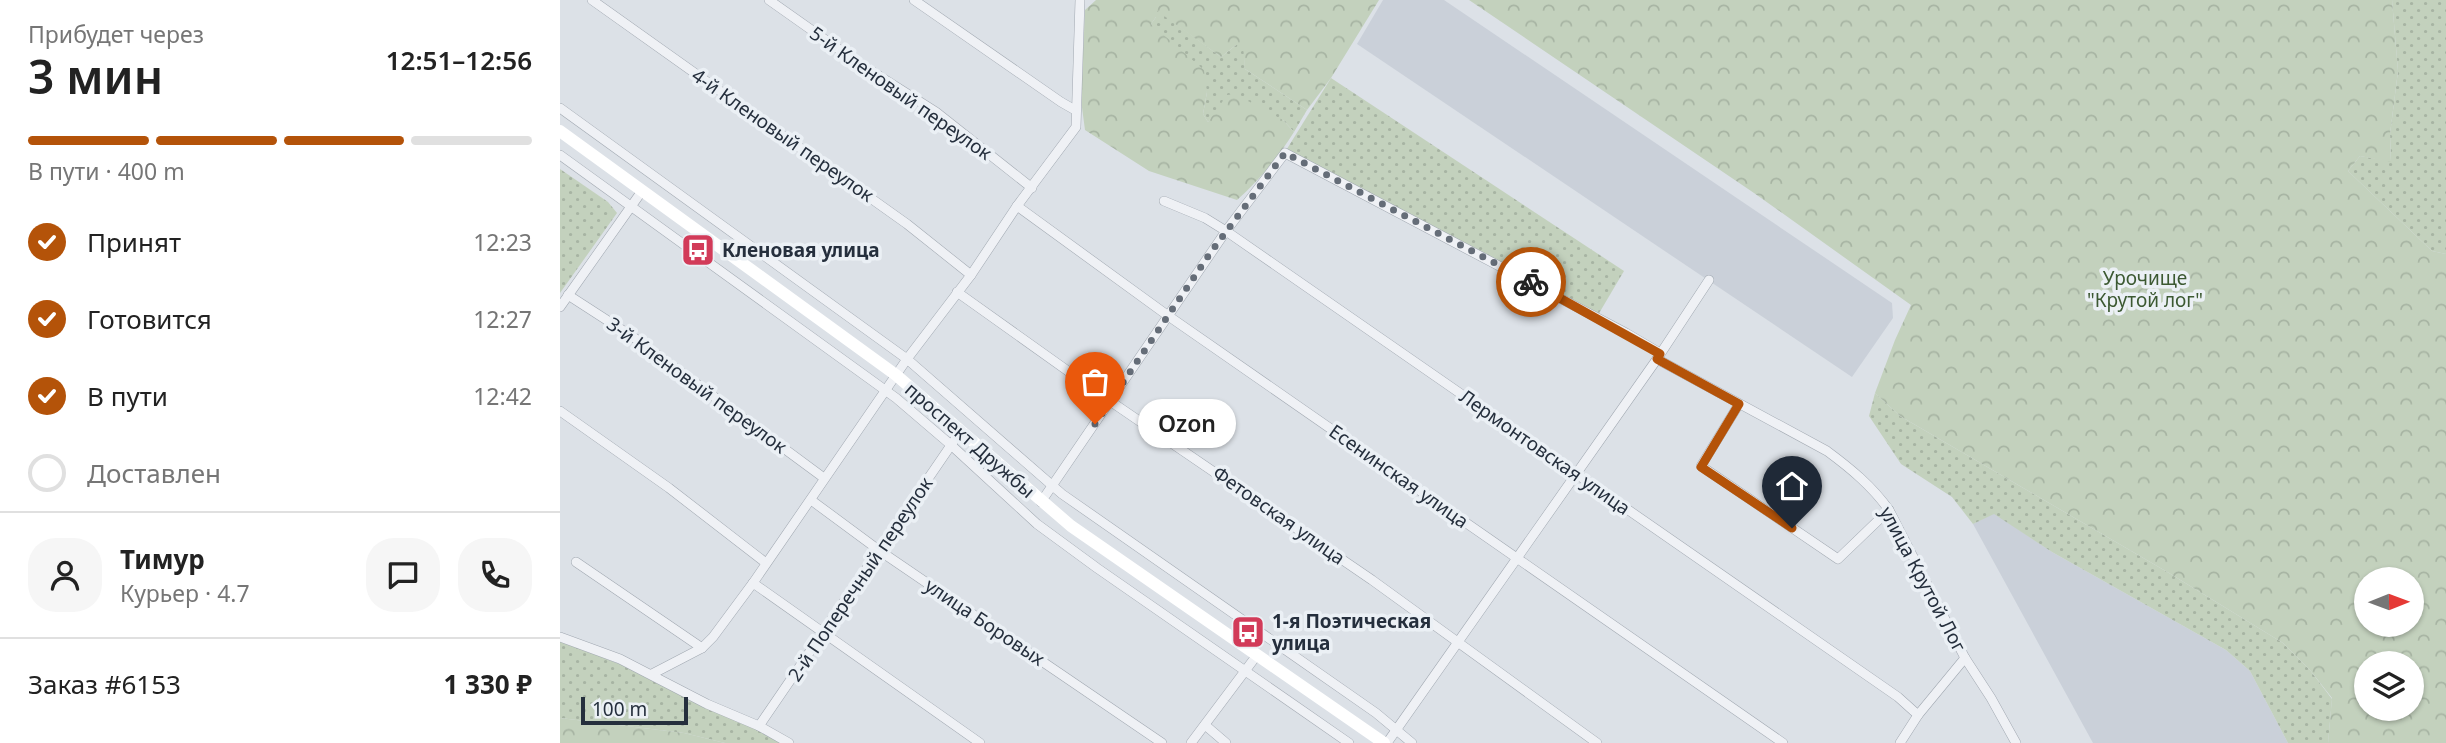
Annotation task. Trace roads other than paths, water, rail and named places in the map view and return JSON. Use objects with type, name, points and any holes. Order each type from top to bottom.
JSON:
[{"type":"main road","name":"проспект Дружбы","points":[[560,131],[896,375],[1071,526],[1386,743]]},
{"type":"street","name":"4-й Кленовый переулок","points":[[592,0],[907,224],[971,275]]},
{"type":"street","name":"5-й Кленовый переулок","points":[[769,0],[854,60],[936,112],[1032,188]]},
{"type":"street","points":[[914,0],[1061,103],[1075,110]]},
{"type":"street","points":[[652,674],[702,648],[753,583],[907,359],[971,275],[1017,206],[1076,127],[1080,0]]},
{"type":"street","points":[[560,108],[907,359],[1052,486],[1376,713],[1412,743]]},
{"type":"street","name":"улица Крутой Лог","points":[[1226,231],[1285,153],[1577,307],[1739,404],[1836,457],[1878,495],[1889,510],[1965,658],[2016,743]]},
{"type":"street","points":[[560,155],[886,391],[951,444],[1037,524],[1349,743]]},
{"type":"street","points":[[560,307],[642,191]]},
{"type":"street","name":"Лермонтовская улица","points":[[1164,201],[1205,218],[1226,231],[1887,690],[1918,715]]},
{"type":"street","name":"Есенинская улица","points":[[1017,206],[1167,315],[1783,743]]},
{"type":"street","points":[[1041,502],[1226,231]]},
{"type":"street","points":[[1386,743],[1709,280]]},
{"type":"street","name":"Фетовская улица","points":[[957,292],[1110,401],[1372,580],[1598,743]]},
{"type":"street","name":"3-й Кленовый переулок","points":[[568,295],[636,339],[824,478]]},
{"type":"street","points":[[1739,404],[1701,467],[1838,559],[1889,510]]},
{"type":"street","points":[[560,411],[669,488],[766,563]]},
{"type":"street","name":"2-й Поперечный переулок","points":[[759,726],[960,432]]},
{"type":"street","name":"улица Боровых","points":[[811,499],[880,551],[1162,743]]},
{"type":"street","points":[[576,562],[702,648]]},
{"type":"street","points":[[753,583],[980,743]]},
{"type":"street","points":[[560,637],[620,659],[789,743]]},
{"type":"street","points":[[1191,743],[1257,655]]},
{"type":"street","points":[[1900,743],[1918,715],[1965,658]]},
{"type":"street","points":[[1205,725],[1226,743]]},
{"type":"place","name":"Кленовая улица","points":[[698,250]]},
{"type":"place","name":"Ozon","points":[[1095,424]]},
{"type":"place","name":"1-я Поэтическая улица","points":[[1248,632]]},
{"type":"park label","name":"Урочище \"Крутой лог\"","points":[[2145,289]]}]
